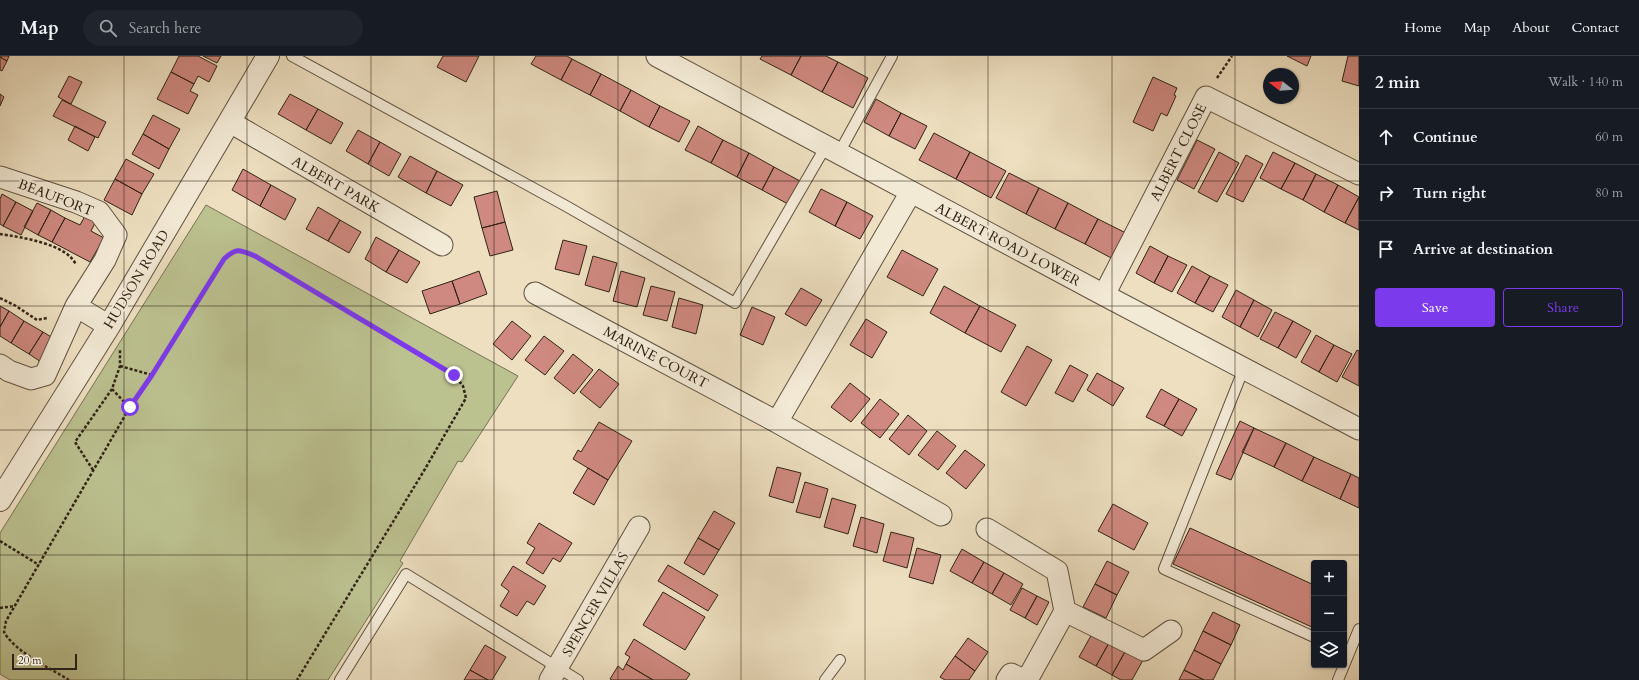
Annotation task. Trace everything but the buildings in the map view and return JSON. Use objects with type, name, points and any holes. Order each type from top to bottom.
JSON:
[{"type":"street","name":"HUDSON ROAD","points":[[0,500],[109,326],[268,56]]},
{"type":"street","name":"ALBERT ROAD LOWER","points":[[657,56],[1104,295],[1359,429]]},
{"type":"street","name":"ALBERT CLOSE","points":[[1104,295],[1206,97],[1359,174]]},
{"type":"street","name":"ALBERT PARK","points":[[230,122],[442,245]]},
{"type":"street","name":"BEAUFORT","points":[[0,177],[76,202],[99,212],[116,235],[105,260],[78,304],[45,375],[31,380],[9,371],[0,365]]},
{"type":"street","points":[[777,422],[911,192]]},
{"type":"street","name":"MARINE COURT","points":[[535,293],[777,422],[940,515]]},
{"type":"street","points":[[78,304],[109,326]]},
{"type":"street","name":"SPENCER VILLAS","points":[[554,674],[639,527]]},
{"type":"street","points":[[987,529],[1058,571],[1064,612],[1026,680],[1011,674],[1007,680]]},
{"type":"street","points":[[1064,612],[1144,650],[1171,631]]},
{"type":"lane","points":[[292,56],[566,206],[735,304],[892,56]]},
{"type":"lane","points":[[1244,368],[1164,569],[1311,636]]},
{"type":"lane","points":[[340,680],[406,574],[554,674],[578,680]]},
{"type":"lane","points":[[1347,652],[1359,629]]},
{"type":"lane","points":[[825,680],[840,660]]},
{"type":"lane","points":[[1338,680],[1342,668]]},
{"type":"path","points":[[1206,97],[1232,56]]},
{"type":"path","points":[[0,234],[16,236],[54,246],[74,259],[78,304],[53,317],[37,320],[16,306],[0,298]]},
{"type":"path","points":[[70,680],[17,648],[9,641],[4,632],[6,621],[130,407],[152,375],[224,259],[232,251],[239,250],[268,263],[454,375],[463,386],[466,398],[426,469],[297,680]]},
{"type":"path","points":[[93,471],[75,442],[112,389],[120,366],[120,333],[109,326]]},
{"type":"path","points":[[120,366],[152,375]]},
{"type":"path","points":[[112,389],[130,407]]},
{"type":"path","points":[[0,541],[39,565]]},
{"type":"path","points":[[0,608],[15,605]]},
{"type":"green space","points":[[206,205],[518,376],[462,462],[458,461],[400,561],[403,563],[328,680],[10,680],[0,674],[0,533]]},
{"type":"route","points":[[130,407],[152,375],[224,259],[232,251],[239,250],[255,256],[454,375]]}]
